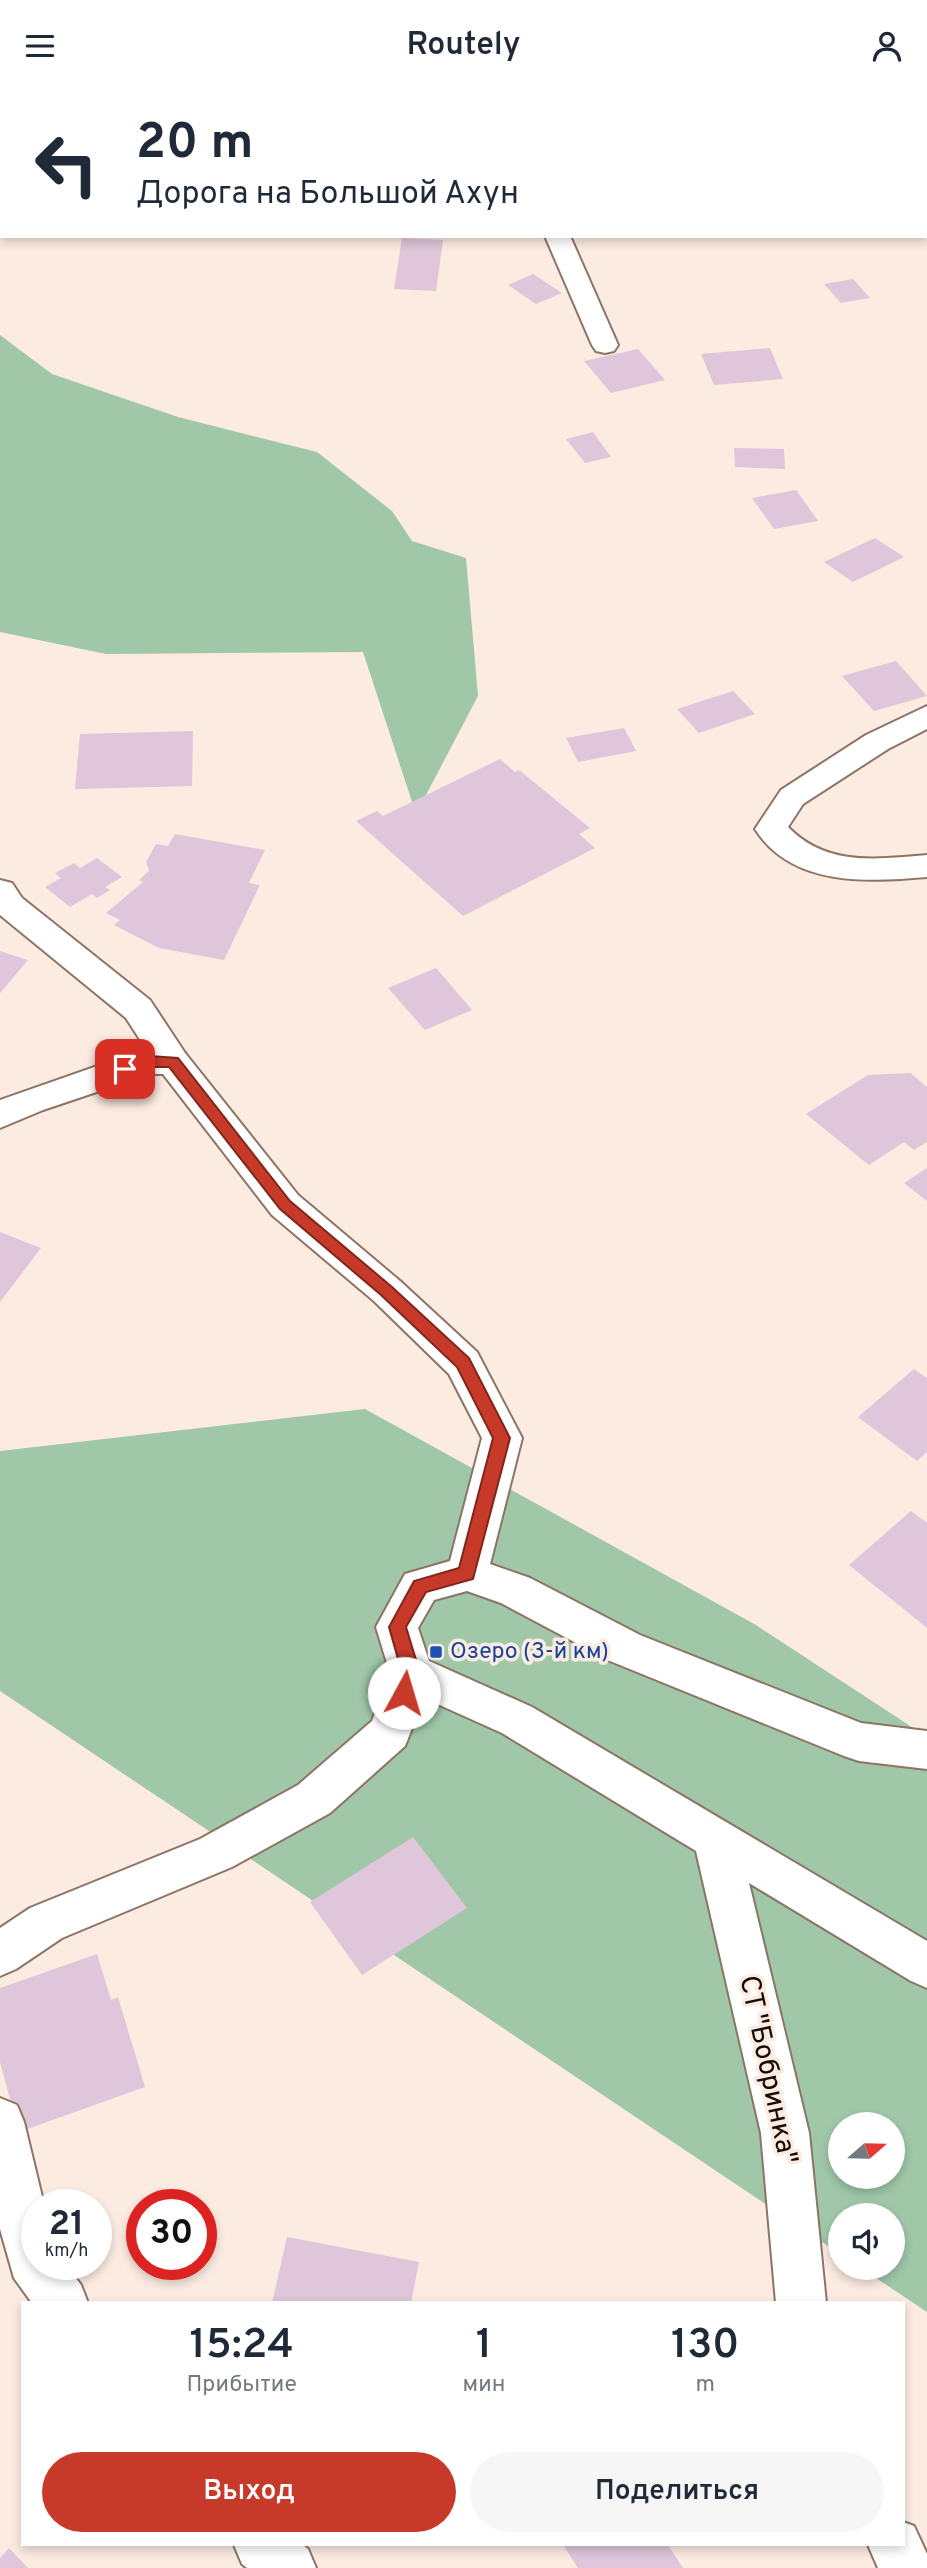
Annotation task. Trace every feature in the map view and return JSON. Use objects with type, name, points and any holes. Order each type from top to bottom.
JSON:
[{"type":"street","points":[[558,238],[605,345]]},
{"type":"street","points":[[927,716],[877,742],[792,797],[771,829],[796,852],[837,867],[880,870],[927,866]]},
{"type":"street","points":[[0,891],[10,907],[138,1009],[173,1062],[285,1205],[387,1291],[463,1363],[502,1438],[467,1574]]},
{"type":"street","points":[[0,1115],[30,1101],[149,1061],[173,1062]]},
{"type":"street","points":[[0,1954],[46,1923],[216,1853],[314,1799],[390,1733],[411,1673],[397,1627],[420,1586],[467,1574],[515,1590],[625,1648],[859,1742],[927,1750]]},
{"type":"street","points":[[411,1673],[517,1720],[927,1966]]},
{"type":"street","name":"СТ \"Бобринка\"","points":[[716,1840],[785,2133],[801,2301]]},
{"type":"street","points":[[0,2122],[32,2260],[62,2301]]},
{"type":"street","points":[[262,2546],[289,2568]]},
{"type":"street","points":[[895,2546],[906,2568]]},
{"type":"green space","points":[[0,335],[52,374],[178,417],[317,452],[392,511],[412,541],[466,558],[478,696],[416,814],[363,652],[106,654],[0,632]]},
{"type":"green space","points":[[365,1409],[756,1625],[927,1737],[927,2312],[879,2280],[905,2280],[905,2203],[828,2203],[828,2246],[0,1691],[0,1451]]},
{"type":"building","points":[[402,238],[443,240],[436,291],[394,289]]},
{"type":"building","points":[[533,274],[562,293],[536,304],[508,285]]},
{"type":"building","points":[[853,279],[870,298],[841,303],[824,284]]},
{"type":"building","points":[[770,348],[783,379],[714,385],[701,354]]},
{"type":"building","points":[[638,349],[665,380],[611,393],[584,361]]},
{"type":"building","points":[[593,432],[611,457],[585,463],[566,439]]},
{"type":"building","points":[[734,448],[784,449],[785,469],[735,467]]},
{"type":"building","points":[[796,490],[818,521],[774,529],[752,498]]},
{"type":"building","points":[[875,538],[904,557],[853,582],[824,562]]},
{"type":"building","points":[[896,661],[927,696],[874,711],[842,676]]},
{"type":"building","points":[[733,691],[755,714],[699,733],[677,709]]},
{"type":"building","points":[[624,728],[636,751],[578,762],[566,738]]},
{"type":"building","points":[[193,731],[192,786],[75,789],[80,734]]},
{"type":"building","points":[[500,759],[515,772],[519,770],[590,828],[579,834],[595,848],[463,916],[356,821],[377,811],[383,816]]},
{"type":"building","points":[[175,834],[265,850],[249,883],[260,885],[224,960],[159,948],[114,925],[120,920],[106,913],[143,882],[139,880],[149,871],[146,862],[156,844],[168,846]]},
{"type":"building","points":[[97,858],[122,877],[105,887],[110,890],[97,898],[92,894],[70,907],[45,887],[61,878],[55,873],[74,863],[80,868]]},
{"type":"building","points":[[0,951],[28,960],[0,993]]},
{"type":"building","points":[[436,968],[472,1010],[425,1030],[388,988]]},
{"type":"building","points":[[910,1073],[927,1087],[927,1142],[914,1150],[904,1142],[869,1165],[806,1114],[868,1075]]},
{"type":"building","points":[[927,1168],[927,1201],[904,1183]]},
{"type":"building","points":[[0,1232],[41,1248],[0,1302]]},
{"type":"building","points":[[914,1369],[927,1378],[927,1452],[917,1461],[858,1417]]},
{"type":"building","points":[[911,1511],[927,1523],[927,1628],[849,1565]]},
{"type":"building","points":[[413,1837],[467,1908],[362,1975],[310,1902]]},
{"type":"building","points":[[97,1954],[111,2000],[118,1997],[145,2087],[19,2132],[0,2062],[0,1988]]},
{"type":"building","points":[[287,2237],[419,2262],[411,2301],[272,2301]]},
{"type":"building","points":[[564,2546],[669,2546],[683,2568],[578,2568]]},
{"type":"building","points":[[9,2548],[28,2568],[0,2568],[0,2558]]},
{"type":"place","name":"Озеро (3-й км)","points":[[436,1652]]},
{"type":"route","points":[[125,1069],[149,1061],[173,1062],[285,1205],[387,1291],[463,1363],[502,1438],[467,1574],[420,1586],[397,1627],[411,1673],[404,1693]]}]
